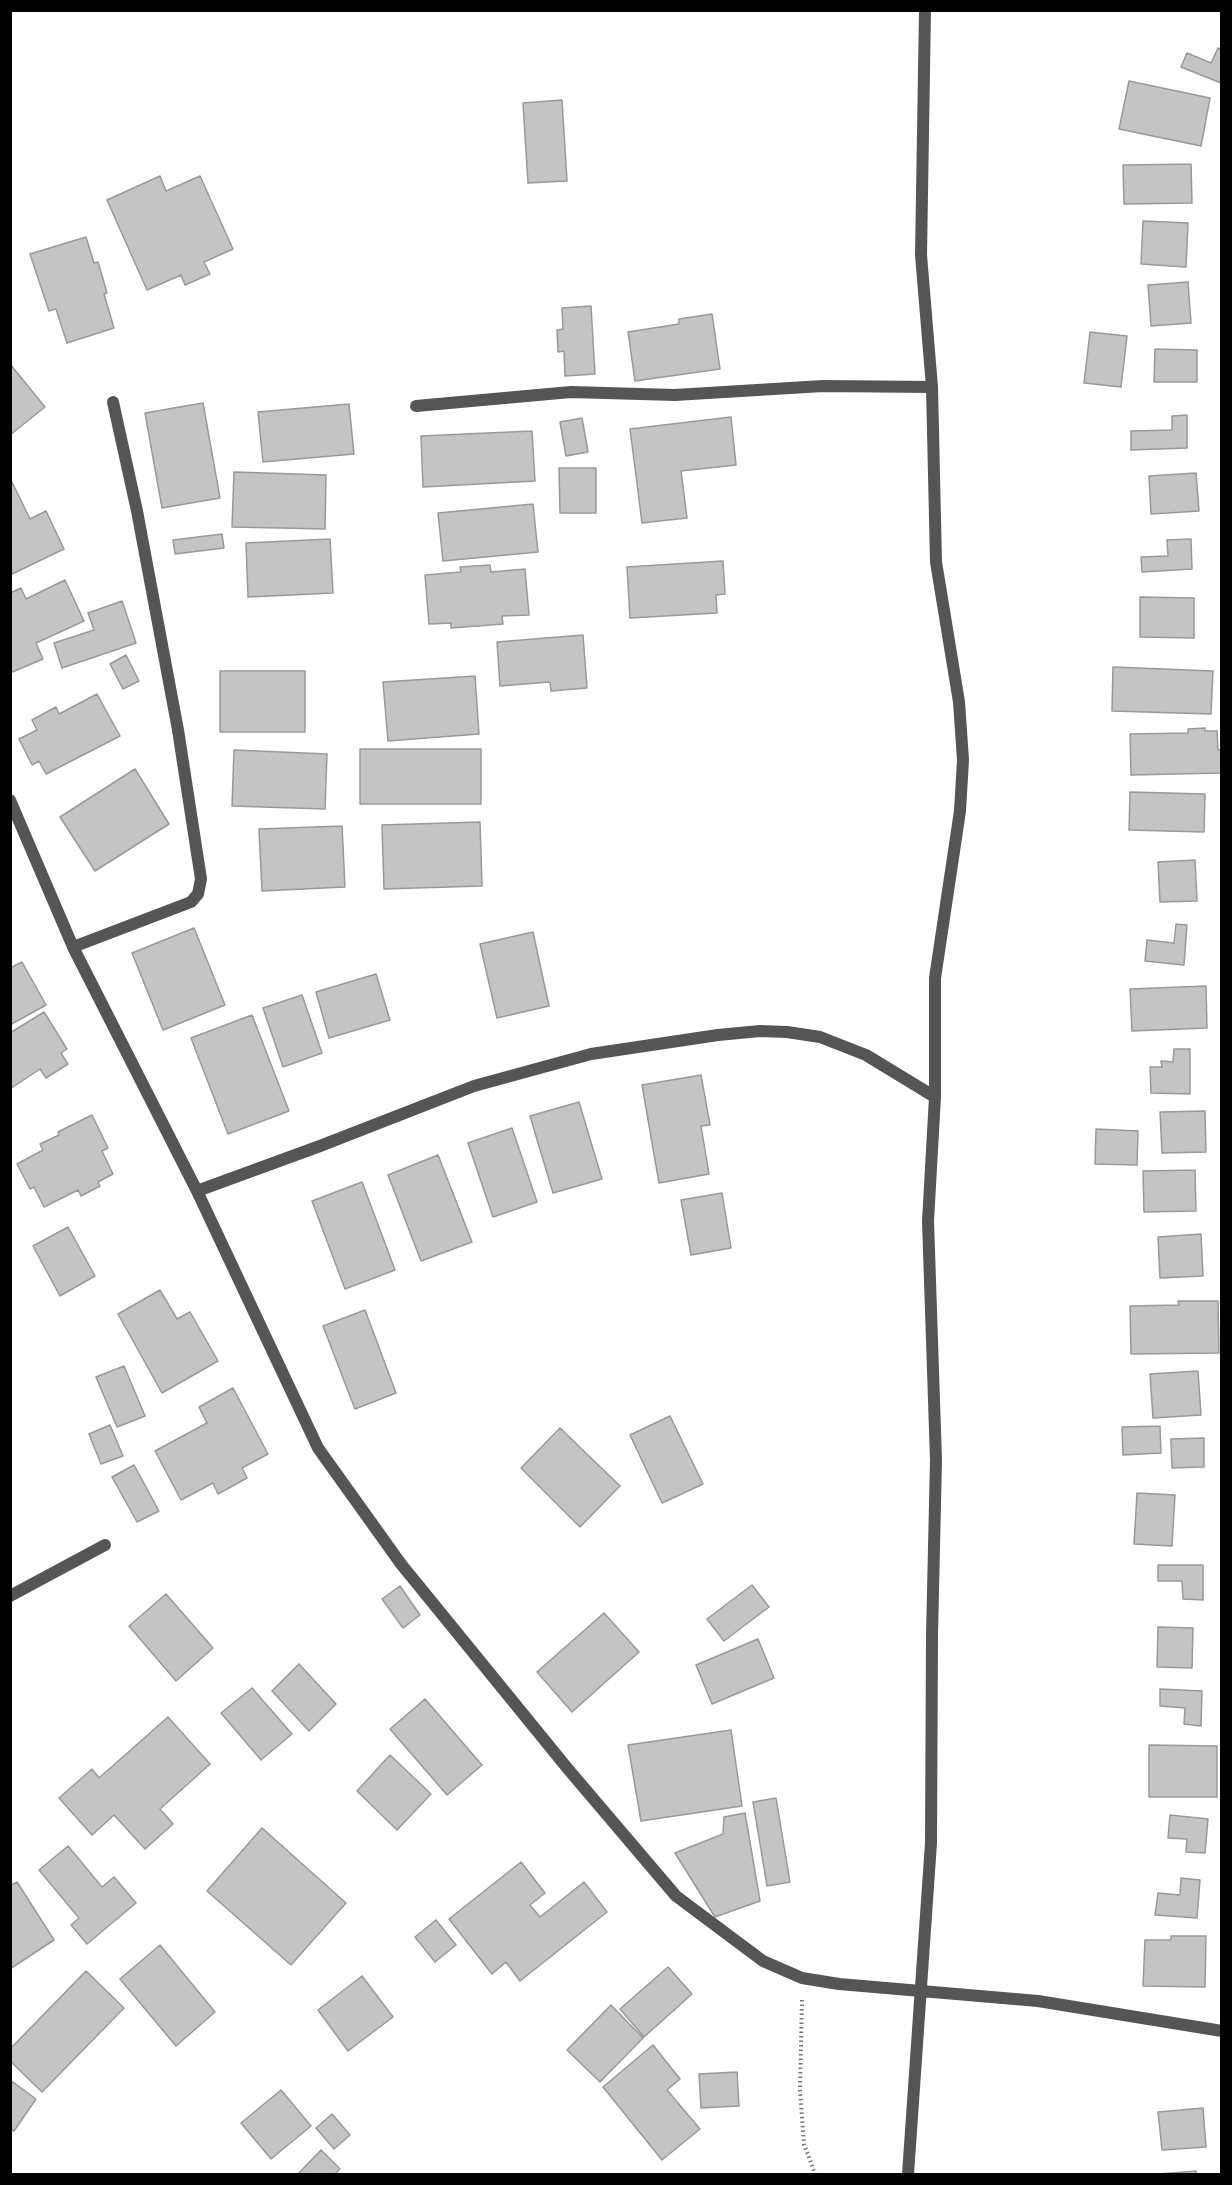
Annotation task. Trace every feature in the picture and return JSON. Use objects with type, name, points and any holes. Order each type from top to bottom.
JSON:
[{"type":"street","points":[[907,2173],[931,1843],[936,1460],[928,1221],[935,1097],[935,978],[960,811],[963,760],[958,702],[936,562],[932,387],[921,255],[926,10]]},
{"type":"street","points":[[416,406],[571,392],[675,395],[823,386],[932,387]]},
{"type":"street","points":[[73,947],[191,902],[198,894],[201,879],[178,730],[137,511],[113,402]]},
{"type":"street","points":[[10,800],[73,947],[197,1191],[318,1448],[401,1564],[568,1769],[676,1896],[763,1961],[802,1978],[839,1984],[1038,2001],[1221,2031]]},
{"type":"street","points":[[197,1191],[474,1086],[591,1054],[718,1035],[760,1030],[820,1037],[866,1055],[935,1097]]},
{"type":"street","points":[[10,1596],[105,1545]]},
{"type":"path","points":[[802,1978],[800,2090],[804,2144],[815,2175]]},
{"type":"building","points":[[1218,48],[1222,50],[1221,83],[1181,67],[1187,53],[1211,63]]},
{"type":"building","points":[[1129,81],[1210,98],[1201,146],[1119,129]]},
{"type":"building","points":[[562,100],[567,181],[528,183],[523,103]]},
{"type":"building","points":[[1191,164],[1192,203],[1124,204],[1123,165]]},
{"type":"building","points":[[160,176],[166,191],[200,176],[233,249],[204,262],[210,274],[185,285],[181,275],[147,290],[107,200]]},
{"type":"building","points":[[1143,221],[1188,223],[1186,267],[1141,264]]},
{"type":"building","points":[[86,237],[94,263],[98,262],[114,328],[67,343],[56,309],[49,311],[30,254]]},
{"type":"building","points":[[1188,282],[1191,323],[1151,326],[1148,285]]},
{"type":"building","points":[[591,306],[595,374],[565,376],[564,351],[558,352],[557,330],[563,329],[562,308]]},
{"type":"building","points":[[712,314],[720,369],[635,381],[628,332],[679,324],[679,319]]},
{"type":"building","points":[[1090,332],[1127,336],[1121,387],[1084,383]]},
{"type":"building","points":[[1155,349],[1197,350],[1197,382],[1154,382]]},
{"type":"building","points":[[10,364],[45,407],[10,435]]},
{"type":"building","points":[[203,403],[220,498],[162,508],[145,413]]},
{"type":"building","points":[[349,404],[354,454],[263,462],[258,412]]},
{"type":"building","points":[[1187,415],[1187,448],[1131,450],[1131,431],[1172,430],[1172,416]]},
{"type":"building","points":[[731,417],[736,465],[681,471],[687,518],[642,523],[630,429]]},
{"type":"building","points":[[582,418],[588,452],[566,456],[560,422]]},
{"type":"building","points":[[532,431],[535,481],[423,487],[421,436]]},
{"type":"building","points":[[559,468],[596,468],[596,513],[560,513]]},
{"type":"building","points":[[234,472],[326,475],[325,529],[232,527]]},
{"type":"building","points":[[1196,473],[1199,511],[1151,514],[1149,476]]},
{"type":"building","points":[[10,478],[30,519],[46,511],[64,549],[10,575]]},
{"type":"building","points":[[533,504],[538,552],[443,561],[438,513]]},
{"type":"building","points":[[222,534],[224,548],[175,554],[173,540]]},
{"type":"building","points":[[330,539],[333,593],[248,597],[246,543]]},
{"type":"building","points":[[1191,539],[1192,569],[1142,572],[1141,557],[1168,556],[1167,540]]},
{"type":"building","points":[[723,561],[725,594],[716,595],[717,613],[630,618],[627,567]]},
{"type":"building","points":[[490,565],[491,572],[525,569],[529,615],[502,616],[503,624],[451,628],[451,623],[429,624],[425,575],[461,572],[460,567]]},
{"type":"building","points":[[65,580],[84,621],[36,643],[43,659],[10,673],[10,593],[21,588],[26,599]]},
{"type":"building","points":[[1140,597],[1194,598],[1194,638],[1140,637]]},
{"type":"building","points":[[122,601],[136,643],[62,668],[54,643],[94,630],[88,613]]},
{"type":"building","points":[[583,635],[587,688],[551,691],[550,682],[500,686],[497,642]]},
{"type":"building","points":[[126,655],[139,681],[123,689],[110,664]]},
{"type":"building","points":[[1113,667],[1213,671],[1211,714],[1112,711]]},
{"type":"building","points":[[220,671],[305,671],[305,732],[220,732]]},
{"type":"building","points":[[475,676],[479,734],[388,741],[383,682]]},
{"type":"building","points":[[97,694],[120,736],[46,774],[39,761],[32,765],[19,739],[37,730],[32,720],[56,707],[59,714]]},
{"type":"building","points":[[1205,728],[1205,731],[1217,731],[1222,773],[1131,775],[1130,734],[1188,733],[1188,729]]},
{"type":"building","points":[[360,749],[481,749],[481,804],[360,804]]},
{"type":"building","points":[[234,750],[327,754],[325,809],[232,806]]},
{"type":"building","points":[[135,769],[169,824],[95,871],[60,817]]},
{"type":"building","points":[[1130,792],[1205,794],[1204,832],[1129,830]]},
{"type":"building","points":[[480,822],[482,886],[384,889],[382,825]]},
{"type":"building","points":[[342,826],[345,887],[262,891],[259,829]]},
{"type":"building","points":[[1195,860],[1197,901],[1160,902],[1158,862]]},
{"type":"building","points":[[1176,924],[1187,925],[1184,965],[1145,961],[1147,940],[1174,943]]},
{"type":"building","points":[[194,928],[225,1005],[163,1030],[132,953]]},
{"type":"building","points":[[533,932],[549,1006],[497,1018],[480,944]]},
{"type":"building","points":[[22,962],[46,1005],[10,1025],[10,968]]},
{"type":"building","points":[[376,974],[390,1020],[329,1038],[316,992]]},
{"type":"building","points":[[1206,986],[1207,1028],[1132,1031],[1130,989]]},
{"type":"building","points":[[302,995],[322,1053],[283,1067],[263,1008]]},
{"type":"building","points":[[44,1012],[67,1049],[61,1053],[68,1064],[46,1078],[40,1069],[10,1089],[10,1033]]},
{"type":"building","points":[[252,1015],[289,1111],[228,1134],[191,1038]]},
{"type":"building","points":[[1174,1049],[1190,1049],[1190,1094],[1151,1093],[1150,1067],[1162,1067],[1161,1061],[1173,1062]]},
{"type":"building","points":[[701,1075],[710,1125],[701,1126],[709,1174],[659,1183],[642,1085]]},
{"type":"building","points":[[579,1102],[602,1179],[553,1193],[530,1116]]},
{"type":"building","points":[[1205,1111],[1206,1152],[1162,1153],[1160,1112]]},
{"type":"building","points":[[92,1115],[108,1148],[102,1151],[113,1174],[98,1182],[100,1186],[81,1196],[78,1190],[44,1207],[34,1187],[30,1189],[17,1164],[43,1150],[40,1144],[59,1135],[58,1132]]},
{"type":"building","points":[[512,1128],[537,1202],[493,1217],[468,1143]]},
{"type":"building","points":[[1096,1129],[1138,1131],[1137,1165],[1095,1164]]},
{"type":"building","points":[[438,1155],[472,1242],[421,1261],[388,1175]]},
{"type":"building","points":[[1195,1170],[1196,1211],[1144,1212],[1143,1171]]},
{"type":"building","points":[[362,1182],[395,1270],[345,1289],[312,1201]]},
{"type":"building","points":[[722,1193],[731,1248],[691,1255],[681,1200]]},
{"type":"building","points":[[68,1227],[95,1276],[60,1296],[33,1246]]},
{"type":"building","points":[[1201,1234],[1203,1276],[1160,1278],[1158,1237]]},
{"type":"building","points":[[160,1290],[177,1319],[190,1312],[218,1361],[162,1393],[118,1314]]},
{"type":"building","points":[[1178,1301],[1218,1301],[1219,1353],[1131,1354],[1130,1306],[1179,1305]]},
{"type":"building","points":[[365,1310],[396,1393],[355,1409],[323,1326]]},
{"type":"building","points":[[124,1366],[145,1416],[117,1427],[96,1377]]},
{"type":"building","points":[[1198,1371],[1201,1415],[1153,1418],[1150,1374]]},
{"type":"building","points":[[233,1388],[268,1454],[242,1468],[247,1478],[218,1494],[213,1483],[181,1500],[155,1451],[207,1423],[199,1407]]},
{"type":"building","points":[[670,1416],[703,1484],[662,1503],[630,1435]]},
{"type":"building","points":[[110,1425],[123,1456],[101,1464],[89,1434]]},
{"type":"building","points":[[1160,1426],[1161,1453],[1123,1455],[1122,1427]]},
{"type":"building","points":[[560,1428],[620,1486],[580,1527],[521,1468]]},
{"type":"building","points":[[1204,1438],[1204,1467],[1172,1468],[1171,1439]]},
{"type":"building","points":[[134,1465],[159,1511],[137,1522],[112,1477]]},
{"type":"building","points":[[1137,1493],[1175,1495],[1172,1546],[1134,1544]]},
{"type":"building","points":[[1158,1565],[1203,1565],[1203,1600],[1183,1599],[1182,1581],[1158,1581]]},
{"type":"building","points":[[752,1585],[769,1607],[724,1641],[707,1619]]},
{"type":"building","points":[[400,1586],[420,1615],[403,1628],[382,1599]]},
{"type":"building","points":[[166,1594],[213,1648],[176,1681],[129,1626]]},
{"type":"building","points":[[604,1613],[639,1652],[572,1712],[537,1672]]},
{"type":"building","points":[[1158,1627],[1193,1628],[1192,1668],[1157,1667]]},
{"type":"building","points":[[758,1639],[774,1678],[712,1704],[696,1665]]},
{"type":"building","points":[[299,1664],[336,1704],[309,1731],[272,1691]]},
{"type":"building","points":[[252,1688],[292,1734],[261,1760],[221,1713]]},
{"type":"building","points":[[1160,1689],[1202,1691],[1201,1726],[1184,1724],[1185,1708],[1160,1706]]},
{"type":"building","points":[[425,1699],[482,1765],[447,1795],[390,1729]]},
{"type":"building","points":[[168,1717],[210,1764],[160,1809],[173,1824],[145,1849],[114,1815],[92,1835],[59,1798],[92,1769],[99,1778]]},
{"type":"building","points":[[731,1730],[742,1806],[641,1821],[628,1745]]},
{"type":"building","points":[[1149,1745],[1217,1746],[1217,1797],[1149,1797]]},
{"type":"building","points":[[390,1755],[431,1794],[397,1830],[357,1791]]},
{"type":"building","points":[[776,1798],[790,1882],[767,1886],[753,1802]]},
{"type":"building","points":[[745,1813],[760,1901],[715,1917],[675,1853],[723,1834],[724,1817]]},
{"type":"building","points":[[1170,1815],[1208,1819],[1205,1853],[1186,1852],[1187,1839],[1168,1838]]},
{"type":"building","points":[[262,1828],[346,1903],[291,1965],[207,1891]]},
{"type":"building","points":[[68,1846],[102,1887],[114,1877],[136,1903],[87,1944],[71,1925],[79,1918],[39,1870]]},
{"type":"building","points":[[521,1862],[545,1893],[530,1905],[540,1917],[584,1882],[607,1912],[520,1981],[506,1962],[492,1974],[449,1919]]},
{"type":"building","points":[[1181,1878],[1200,1880],[1197,1918],[1155,1915],[1158,1893],[1180,1895]]},
{"type":"building","points":[[17,1882],[54,1940],[10,1969],[10,1886]]},
{"type":"building","points":[[436,1920],[456,1945],[435,1962],[415,1937]]},
{"type":"building","points":[[1171,1936],[1206,1936],[1205,1987],[1143,1986],[1145,1940],[1171,1940]]},
{"type":"building","points":[[160,1945],[215,2012],[176,2046],[120,1979]]},
{"type":"building","points":[[668,1967],[692,1994],[644,2037],[620,2009]]},
{"type":"building","points":[[86,1971],[124,2008],[42,2092],[10,2061],[10,2049]]},
{"type":"building","points":[[362,1976],[393,2017],[348,2051],[318,2010]]},
{"type":"building","points":[[611,2005],[643,2038],[600,2082],[567,2050]]},
{"type":"building","points":[[653,2045],[680,2079],[667,2090],[700,2129],[662,2160],[603,2087]]},
{"type":"building","points":[[737,2072],[739,2106],[701,2108],[699,2074]]},
{"type":"building","points":[[13,2082],[36,2099],[14,2131],[10,2129],[10,2085]]},
{"type":"building","points":[[281,2090],[311,2126],[271,2159],[241,2123]]},
{"type":"building","points":[[1203,2108],[1206,2147],[1162,2150],[1158,2112]]},
{"type":"building","points":[[332,2114],[350,2135],[334,2149],[316,2128]]},
{"type":"building","points":[[321,2150],[340,2169],[335,2174],[298,2174]]},
{"type":"building","points":[[1196,2171],[1196,2174],[1159,2174]]}]
